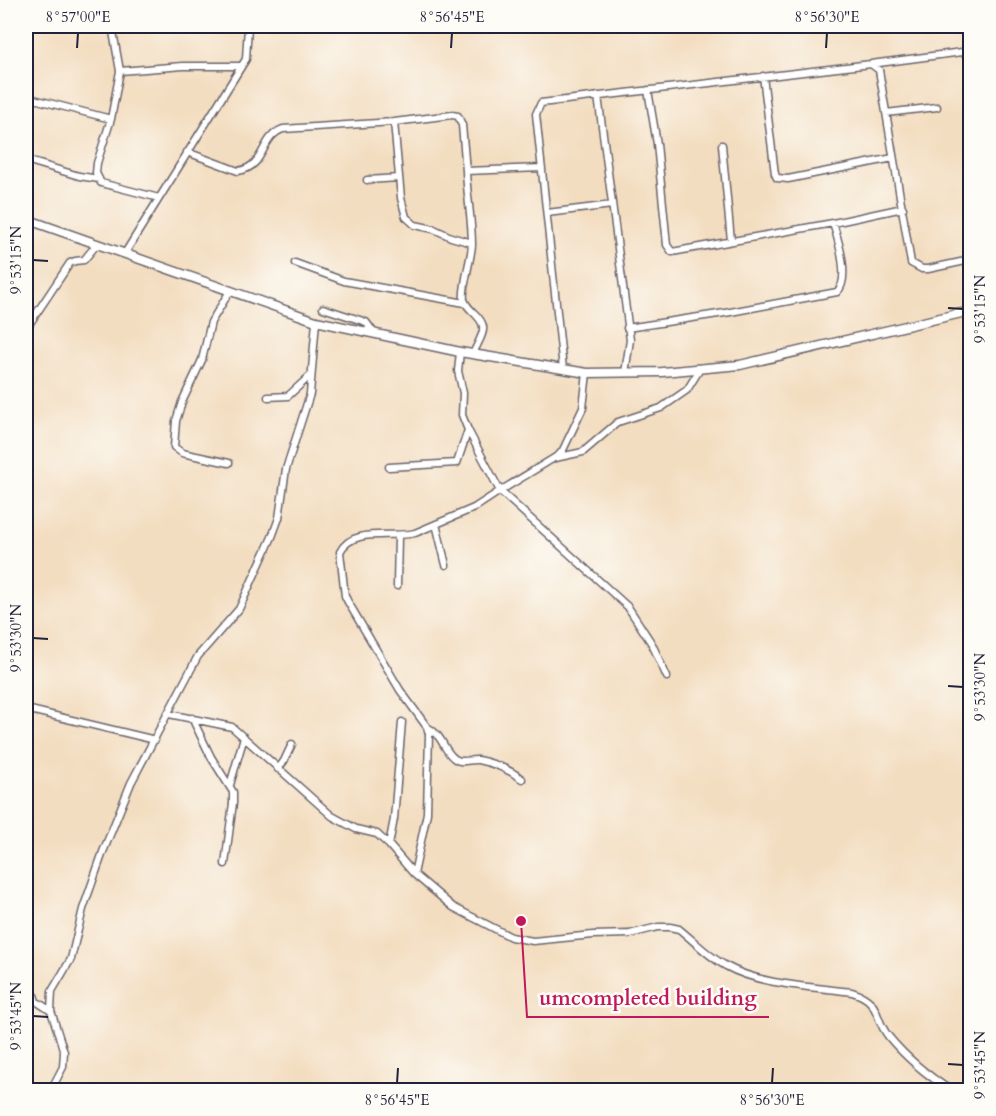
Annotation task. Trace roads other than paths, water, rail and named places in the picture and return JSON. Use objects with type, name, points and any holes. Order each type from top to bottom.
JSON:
[{"type":"main road","points":[[26,219],[316,321],[460,352],[587,373],[662,372],[740,365],[970,311]]},
{"type":"street","points":[[112,26],[120,71],[111,119],[96,173],[101,183],[159,198]]},
{"type":"street","points":[[125,253],[246,58],[248,26]]},
{"type":"street","points":[[563,369],[536,114],[537,107],[541,103],[970,51]]},
{"type":"street","points":[[872,64],[879,70],[911,263],[928,269],[970,260]]},
{"type":"street","points":[[120,71],[183,66],[240,66]]},
{"type":"street","points":[[763,76],[777,178],[788,179],[893,158]]},
{"type":"street","points":[[648,90],[657,144],[669,250],[677,252],[903,208]]},
{"type":"street","points":[[598,96],[630,348],[625,373]]},
{"type":"street","points":[[26,97],[111,119]]},
{"type":"street","points":[[886,113],[938,107]]},
{"type":"street","points":[[187,152],[238,171],[255,164],[276,132],[284,129],[458,116],[462,125],[472,243],[464,293],[465,303]]},
{"type":"street","points":[[394,122],[401,198],[406,217],[415,225],[434,229],[472,243]]},
{"type":"street","points":[[722,145],[731,241]]},
{"type":"street","points":[[26,159],[80,176],[99,179]]},
{"type":"street","points":[[466,171],[542,168]]},
{"type":"street","points":[[367,180],[399,178]]},
{"type":"street","points":[[547,213],[612,206]]},
{"type":"street","points":[[627,327],[725,313],[837,292],[843,279],[833,223]]},
{"type":"street","points":[[30,323],[70,263],[84,260],[97,243]]},
{"type":"street","points":[[295,263],[344,281],[465,303],[482,319],[484,324],[473,354]]},
{"type":"street","points":[[229,462],[182,453],[174,447],[176,421],[182,402],[201,360],[211,322],[230,291]]},
{"type":"street","points":[[323,308],[366,322],[376,334]]},
{"type":"street","points":[[51,1090],[63,1068],[64,1052],[51,1011],[52,991],[72,959],[83,909],[131,783],[198,656],[239,609],[272,537],[279,518],[286,469],[310,394],[316,321]]},
{"type":"street","points":[[460,352],[458,371],[463,393],[462,409],[468,430],[500,491],[628,607],[652,644],[667,677]]},
{"type":"street","points":[[554,458],[582,452],[618,422],[661,408],[687,390],[700,369]]},
{"type":"street","points":[[522,779],[512,771],[478,760],[457,760],[438,734],[427,727],[400,690],[345,596],[340,552],[343,546],[361,537],[415,533],[474,508],[554,458],[563,450],[580,415],[587,373]]},
{"type":"street","points":[[268,397],[288,396],[312,374]]},
{"type":"street","points":[[388,467],[458,463],[468,430]]},
{"type":"street","points":[[436,524],[446,565]]},
{"type":"street","points":[[397,586],[398,536]]},
{"type":"street","points":[[26,709],[155,740]]},
{"type":"street","points":[[169,714],[232,727],[332,816],[357,829],[377,834],[414,874],[453,907],[511,937],[533,941],[593,934],[630,934],[670,927],[679,929],[725,966],[741,974],[757,979],[862,995],[875,1006],[881,1024],[894,1043],[922,1072],[950,1090]]},
{"type":"street","points":[[192,718],[211,757],[233,792],[225,864]]},
{"type":"street","points":[[389,845],[394,819],[402,722]]},
{"type":"street","points":[[414,874],[427,813],[429,740],[427,727]]},
{"type":"street","points":[[230,785],[244,737]]},
{"type":"street","points":[[278,769],[292,744]]},
{"type":"street","points":[[26,978],[36,1001],[51,1011]]},
{"type":"place","name":"umcompleted building","points":[[521,921]]}]
